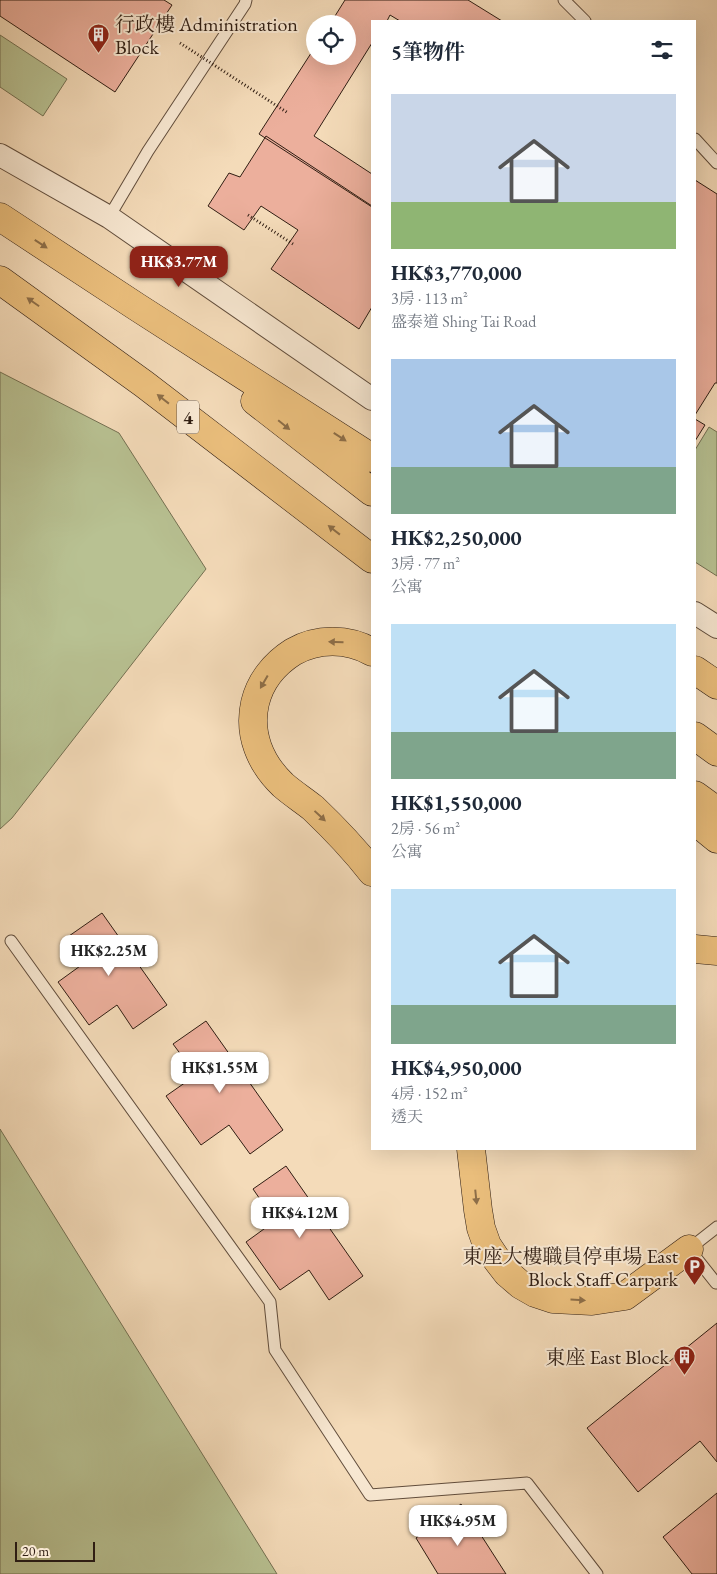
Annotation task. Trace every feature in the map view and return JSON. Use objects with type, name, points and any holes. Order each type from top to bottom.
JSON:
[{"type":"highway","points":[[0,217],[371,457]]},
{"type":"highway","name":"4","points":[[0,280],[144,384],[371,559]]},
{"type":"highway","points":[[137,307],[371,491]]},
{"type":"highway","points":[[371,652],[352,644],[336,641],[317,643],[299,649],[286,657],[264,679],[255,704],[253,727],[259,752],[264,764],[273,775],[334,828],[371,871]]},
{"type":"highway","points":[[696,671],[717,685]]},
{"type":"highway","points":[[696,737],[717,752]]},
{"type":"highway","points":[[696,796],[717,811]]},
{"type":"highway","points":[[696,822],[717,839]]},
{"type":"highway","points":[[696,949],[717,951]]},
{"type":"highway","points":[[471,1150],[481,1228],[487,1245],[496,1260],[507,1272],[535,1293],[553,1299],[582,1301],[625,1296],[690,1249]]},
{"type":"street","points":[[0,155],[109,217],[371,398]]},
{"type":"street","points":[[696,614],[717,627]]},
{"type":"lane","points":[[109,217],[148,151],[246,0]]},
{"type":"lane","points":[[564,0],[583,20]]},
{"type":"lane","points":[[696,140],[717,163]]},
{"type":"lane","points":[[11,941],[270,1302],[275,1350],[370,1495],[527,1483],[597,1574]]},
{"type":"lane","points":[[716,1283],[690,1249],[717,1226]]},
{"type":"path","points":[[180,43],[288,112]]},
{"type":"path","points":[[248,215],[294,244]]},
{"type":"green space","points":[[0,35],[67,79],[43,116],[0,87]]},
{"type":"green space","points":[[0,372],[119,433],[206,569],[12,818],[0,829]]},
{"type":"green space","points":[[709,427],[717,432],[717,576],[696,563],[696,448]]},
{"type":"green space","points":[[0,1129],[277,1574],[0,1574]]},
{"type":"building","name":"行政樓 Administration Block","points":[[0,0],[164,0],[172,5],[115,92],[0,16]]},
{"type":"building","points":[[345,0],[468,0],[500,20],[398,20],[390,15],[388,20],[371,20],[371,45],[314,136],[371,173],[371,206],[259,134],[306,61],[306,65],[356,65],[356,15],[336,15]]},
{"type":"building","points":[[266,136],[371,205],[371,309],[359,329],[271,269],[298,230],[261,206],[244,230],[208,206],[229,173],[240,177]]},
{"type":"building","points":[[696,181],[717,194],[717,383],[715,383],[696,413]]},
{"type":"building","points":[[696,420],[705,425],[696,439]]},
{"type":"building","points":[[102,913],[167,1005],[133,1029],[117,1005],[89,1025],[58,982],[87,961],[69,936]]},
{"type":"building","points":[[206,1021],[283,1130],[250,1154],[229,1125],[201,1145],[166,1096],[196,1075],[173,1044]]},
{"type":"building","points":[[286,1166],[363,1276],[329,1300],[309,1270],[280,1290],[246,1242],[275,1221],[253,1189]]},
{"type":"building","name":"東座 East Block","points":[[717,1323],[717,1462],[700,1441],[638,1492],[587,1428]]},
{"type":"building","points":[[717,1493],[717,1574],[692,1574],[663,1537]]},
{"type":"building","points":[[461,1504],[506,1574],[438,1574],[416,1538]]},
{"type":"place","name":"行政樓 Administration Block","points":[[99,54]]},
{"type":"place","name":"東座大樓職員停車場 East Block Staff Carpark","points":[[694,1286]]},
{"type":"place","name":"東座 East Block","points":[[685,1376]]}]
